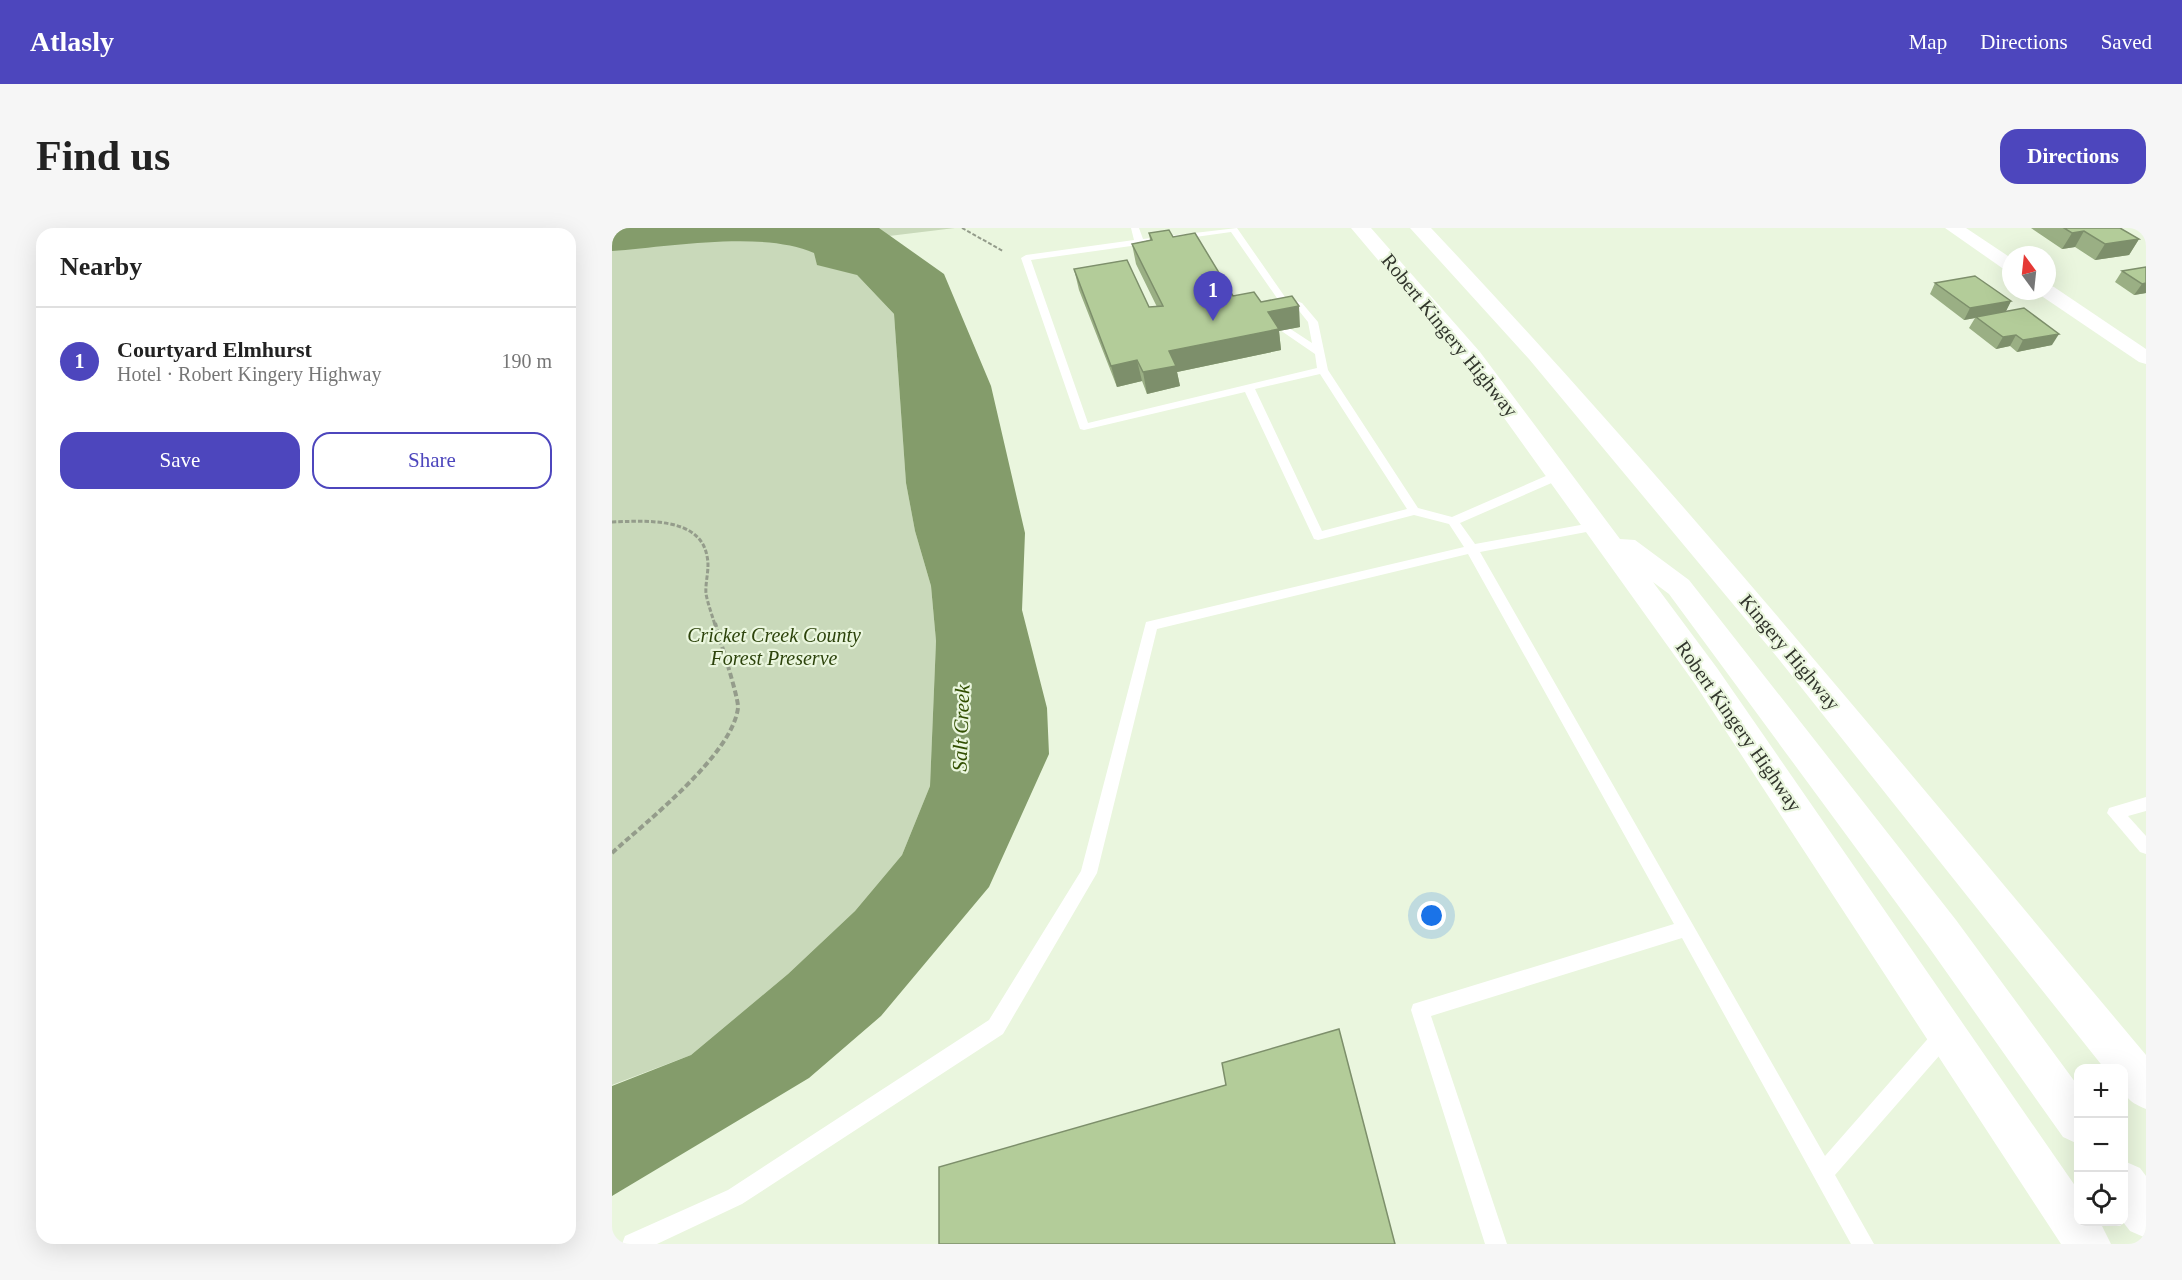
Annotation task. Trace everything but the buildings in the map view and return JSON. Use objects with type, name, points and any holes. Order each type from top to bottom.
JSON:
[{"type":"highway","name":"Robert Kingery Highway","points":[[1362,228],[1472,357],[1706,676],[2088,1244]]},
{"type":"highway","name":"Kingery Highway","points":[[1420,228],[1537,354],[1788,649],[2146,1088]]},
{"type":"highway","points":[[1597,526],[1679,587],[1942,933],[2076,1118]]},
{"type":"highway","points":[[2128,1190],[2146,1215]]},
{"type":"street","points":[[1954,228],[2002,260]]},
{"type":"street","points":[[2056,297],[2146,358]]},
{"type":"lane","points":[[1135,228],[1139,242]]},
{"type":"lane","points":[[1323,370],[1084,426],[1026,258],[1233,229],[1280,302],[1299,305],[1313,322],[1323,370],[1414,511]]},
{"type":"lane","points":[[1285,330],[1320,354]]},
{"type":"lane","points":[[1249,388],[1318,536],[1414,511],[1454,521],[1559,475]]},
{"type":"lane","points":[[1454,521],[1472,549],[1863,1244]]},
{"type":"lane","points":[[633,1244],[735,1197],[996,1027],[1089,873],[1151,625],[1472,549],[1597,526]]},
{"type":"lane","points":[[2146,804],[2115,813],[2146,847]]},
{"type":"lane","points":[[1496,1244],[1420,1010],[1685,929]]},
{"type":"lane","points":[[1823,1173],[1946,1033]]},
{"type":"path","points":[[962,228],[1004,251]]},
{"type":"path","points":[[612,522],[644,521],[685,528],[696,534],[705,547],[708,559],[706,593],[738,707],[719,748],[699,774],[612,853]]},
{"type":"green space","name":"Cricket Creek County Forest Preserve","points":[[612,228],[955,228],[889,236],[857,275],[894,314],[906,483],[915,531],[931,586],[936,641],[930,786],[902,855],[855,911],[788,974],[691,1055],[612,1085]]},
{"type":"water","name":"Salt Creek","points":[[612,228],[879,228],[944,274],[991,386],[1025,533],[1022,610],[1047,708],[1049,754],[989,887],[881,1016],[809,1078],[612,1196],[612,1086],[691,1055],[788,974],[855,911],[902,855],[930,786],[936,641],[931,586],[915,531],[906,483],[894,314],[857,275],[817,265],[814,253],[793,246],[742,241],[612,251]]},
{"type":"place","name":"Courtyard Elmhurst","points":[[1213,321]]}]
